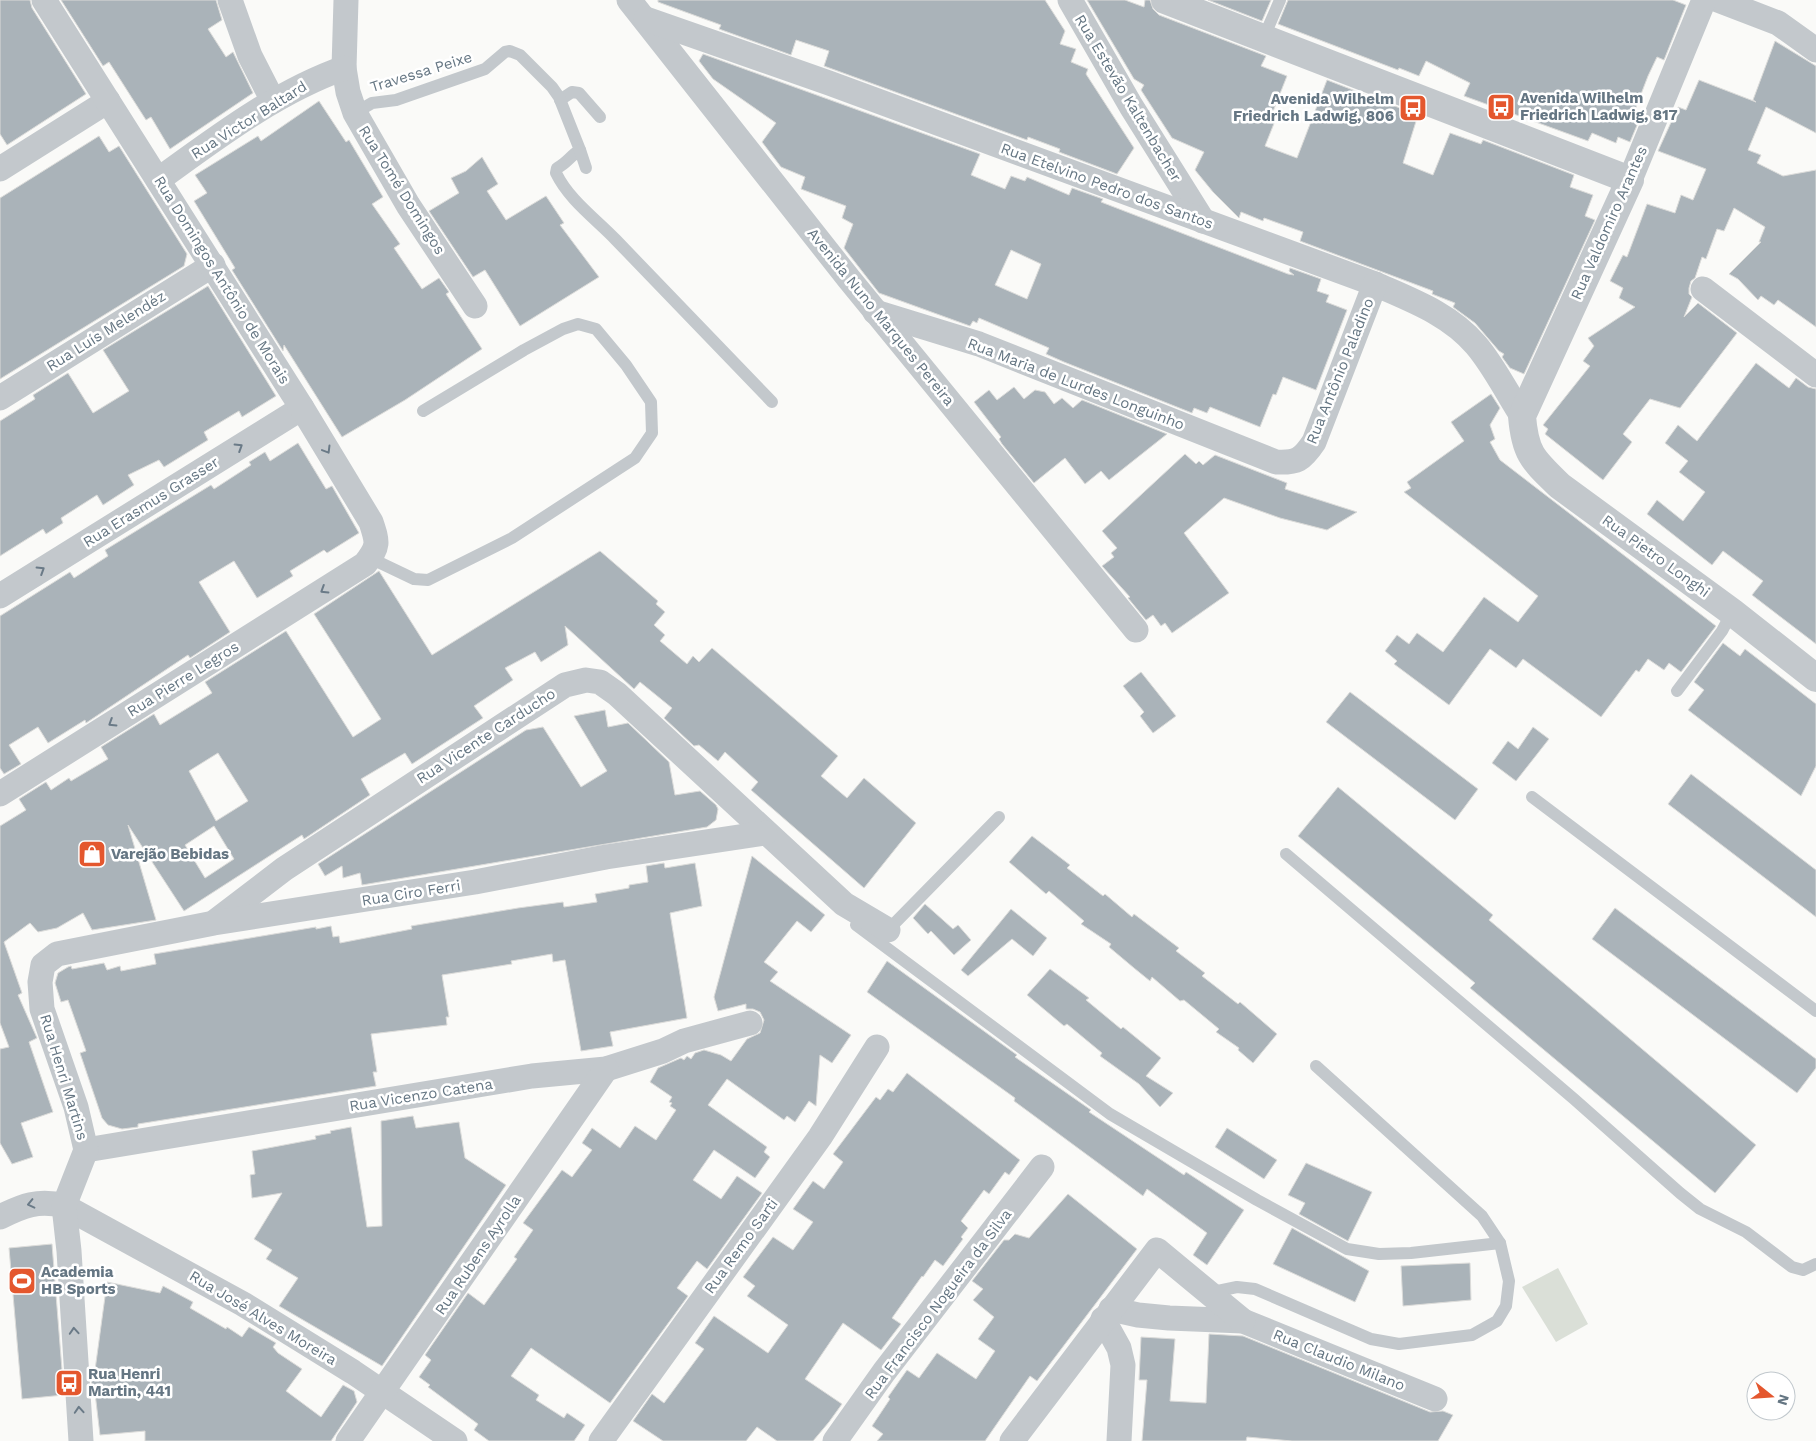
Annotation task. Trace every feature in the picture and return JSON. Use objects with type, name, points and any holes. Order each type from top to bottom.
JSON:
[{"type":"street","name":"Rua Domingos Antônio de Morais","points":[[44,0],[213,265],[371,522],[377,540],[376,550],[368,561]]},
{"type":"street","points":[[230,0],[250,56],[273,102]]},
{"type":"street","name":"Rua Tomé Domingos","points":[[346,0],[344,68],[348,92],[355,113],[408,205],[475,306]]},
{"type":"street","name":"Avenida Nuno Marques Pereira","points":[[629,0],[646,19],[875,312],[1136,630]]},
{"type":"street","name":"Rua Estevão Kaltenbacher","points":[[1070,0],[1131,106],[1203,221]]},
{"type":"street","points":[[1164,0],[1264,37],[1630,180]]},
{"type":"street","name":"Rua Valdomiro Arantes","points":[[1522,416],[1630,180],[1704,0]]},
{"type":"street","points":[[1718,0],[1778,23],[1816,50]]},
{"type":"street","name":"Rua Etelvino Pedro dos Santos","points":[[646,19],[829,83],[1374,284],[1432,310],[1461,331],[1476,346],[1522,416]]},
{"type":"street","name":"Rua Victor Baltard","points":[[158,180],[273,102],[317,77],[344,68]]},
{"type":"street","points":[[0,169],[108,101]]},
{"type":"street","name":"Rua Luís Melendéz","points":[[0,398],[213,265]]},
{"type":"street","name":"Rua Antônio Paladino","points":[[1276,462],[1293,462],[1305,455],[1314,442],[1374,284]]},
{"type":"street","points":[[1703,289],[1816,375]]},
{"type":"street","name":"Rua Maria de Lurdes Longuinho","points":[[875,312],[979,344],[1276,462]]},
{"type":"street","name":"Rua Erasmus Grasser","points":[[0,596],[302,408]]},
{"type":"street","name":"Rua Pietro Longhi","points":[[1522,416],[1524,441],[1537,464],[1560,486],[1732,612],[1816,678]]},
{"type":"street","name":"Rua Pierre Legros","points":[[0,794],[368,561]]},
{"type":"street","name":"Rua Vicente Carducho","points":[[214,923],[284,869],[467,748],[565,685],[586,680],[600,682],[617,694],[765,833],[844,904],[888,930]]},
{"type":"street","name":"Rua Ciro Ferri","points":[[57,954],[214,923],[475,882],[606,857],[765,833]]},
{"type":"street","name":"Rua Henri Martins","points":[[57,954],[43,965],[40,982],[42,1009],[76,1106],[86,1150],[64,1206],[81,1441]]},
{"type":"street","name":"Rua Vicenzo Catena","points":[[86,1150],[532,1076],[606,1069],[684,1042],[750,1023]]},
{"type":"street","name":"Rua Remo Sarti","points":[[601,1441],[820,1138],[877,1047]]},
{"type":"street","name":"Rua Rubens Ayrolla","points":[[348,1441],[606,1069]]},
{"type":"street","name":"Rua Francisco Nogueira da Silva","points":[[834,1441],[884,1372],[1042,1167]]},
{"type":"street","points":[[0,1217],[30,1203],[49,1202],[64,1206]]},
{"type":"street","name":"Rua José Alves Moreira","points":[[64,1206],[243,1304],[382,1391],[456,1441]]},
{"type":"street","name":"Rua Claudio Milano","points":[[1012,1441],[1156,1250],[1243,1321],[1435,1399]]},
{"type":"street","points":[[1107,1314],[1123,1365],[1119,1441]]},
{"type":"street","name":"Rua Claudio Milano","points":[[1107,1314],[1243,1321]]},
{"type":"lane","points":[[1264,37],[1280,0]]},
{"type":"lane","name":"Travessa Peixe","points":[[355,113],[372,103],[396,100],[485,69],[505,52],[510,51],[520,55],[552,87],[560,100],[586,168]]},
{"type":"lane","points":[[560,100],[572,92],[579,93],[600,117]]},
{"type":"lane","points":[[580,150],[572,155],[567,163],[557,168],[556,173],[571,197],[633,258],[772,402]]},
{"type":"lane","points":[[368,561],[414,579],[428,580],[512,538],[611,474],[635,458],[652,433],[651,402],[626,365],[596,329],[578,324],[563,329],[524,350],[423,410]]},
{"type":"lane","points":[[1677,691],[1722,631],[1732,612]]},
{"type":"lane","points":[[1532,797],[1816,1011]]},
{"type":"lane","points":[[888,930],[999,817]]},
{"type":"lane","points":[[1286,854],[1700,1209],[1746,1232],[1792,1267],[1803,1270],[1816,1264]]},
{"type":"lane","points":[[856,925],[1110,1114],[1257,1200],[1347,1249],[1379,1254],[1500,1243]]},
{"type":"lane","points":[[1208,1293],[1236,1287],[1254,1289],[1371,1339],[1399,1344],[1472,1335],[1496,1320],[1506,1306],[1508,1281],[1500,1243],[1482,1216],[1316,1066]]},
{"type":"shaded area","points":[[1558,1268],[1588,1324],[1556,1342],[1522,1287]]},
{"type":"building","points":[[0,0],[30,0],[32,8],[86,94],[7,145],[0,134]]},
{"type":"building","points":[[61,0],[216,0],[222,20],[208,29],[226,57],[233,52],[253,93],[170,149],[151,117],[146,120],[109,62],[103,66]]},
{"type":"building","points":[[658,0],[1045,0],[1065,31],[1060,44],[1076,49],[1071,62],[1088,69],[1086,74],[1134,148],[1117,174],[1059,152],[1060,149],[1028,137],[1027,140],[824,66],[829,51],[796,40],[791,55],[719,29],[721,25],[658,2]]},
{"type":"building","points":[[1087,0],[1125,0],[1144,7],[1145,0],[1150,0],[1153,9],[1159,15],[1266,56],[1261,66],[1287,76],[1270,119],[1275,121],[1265,146],[1297,158],[1327,80],[1418,115],[1403,163],[1433,175],[1450,133],[1481,144],[1483,140],[1574,175],[1570,187],[1593,195],[1585,216],[1595,220],[1524,374],[1510,368],[1502,357],[1504,354],[1499,351],[1475,323],[1453,307],[1455,303],[1432,294],[1433,291],[1300,241],[1303,232],[1264,218],[1263,221],[1241,212],[1239,218],[1213,192],[1195,170],[1204,152],[1172,138],[1141,90],[1144,85],[1134,79]]},
{"type":"building","points":[[1208,0],[1271,0],[1262,21]]},
{"type":"building","points":[[1288,0],[1673,0],[1686,5],[1664,60],[1657,57],[1648,76],[1633,115],[1640,118],[1630,142],[1618,137],[1616,143],[1592,133],[1588,141],[1464,96],[1470,83],[1426,61],[1419,76],[1399,68],[1398,70],[1278,24]]},
{"type":"building","points":[[1775,41],[1816,66],[1816,133],[1766,107],[1748,150],[1761,155],[1757,163],[1783,176],[1816,170],[1816,327],[1778,300],[1774,305],[1761,296],[1758,300],[1738,279],[1729,274],[1761,242],[1759,242],[1765,227],[1734,208],[1724,231],[1717,229],[1706,259],[1702,257],[1695,278],[1691,281],[1689,294],[1692,297],[1684,317],[1698,303],[1737,333],[1680,408],[1650,399],[1623,434],[1632,442],[1603,480],[1545,434],[1548,429],[1543,425],[1590,366],[1583,361],[1594,346],[1588,338],[1635,307],[1619,298],[1623,288],[1610,281],[1623,255],[1627,257],[1647,204],[1675,213],[1681,195],[1693,200],[1706,169],[1658,151],[1678,107],[1686,110],[1699,80],[1756,102],[1753,100]]},
{"type":"building","points":[[703,54],[980,154],[971,175],[1005,189],[1011,176],[1025,181],[1027,177],[1069,195],[1072,188],[1103,199],[1101,202],[1288,274],[1294,275],[1289,271],[1290,268],[1321,279],[1317,291],[1329,295],[1326,302],[1347,310],[1316,390],[1283,377],[1276,395],[1273,394],[1260,427],[1210,407],[1207,413],[1194,408],[1192,413],[1046,354],[1049,348],[979,318],[977,323],[973,321],[970,326],[879,293],[844,248],[853,224],[842,218],[846,206],[801,189],[805,177],[781,167],[762,142],[776,123],[713,79],[699,61]],"holes":[[[1011,250],[1041,264],[1027,299],[995,285]]]},
{"type":"building","points":[[319,101],[346,142],[349,140],[383,197],[372,204],[400,244],[394,248],[422,289],[439,278],[449,292],[446,294],[482,349],[405,400],[342,437],[284,345],[283,351],[232,270],[235,268],[194,201],[207,193],[195,175],[258,136],[261,141]]},
{"type":"building","points":[[99,136],[109,152],[119,146],[187,254],[184,266],[0,379],[0,198]]},
{"type":"building","points":[[482,157],[498,184],[487,191],[506,220],[546,196],[564,223],[560,225],[599,277],[520,326],[485,270],[473,277],[429,211],[459,193],[451,178],[466,171]]},
{"type":"building","points":[[208,286],[276,396],[242,417],[239,411],[204,432],[208,440],[164,467],[159,460],[128,475],[134,485],[103,505],[97,495],[61,518],[63,523],[46,534],[43,529],[0,556],[0,421],[35,399],[33,395],[68,373],[93,413],[129,391],[103,350]]},
{"type":"building","points":[[1756,363],[1789,388],[1796,378],[1808,387],[1816,389],[1816,644],[1752,595],[1763,581],[1723,551],[1712,565],[1647,514],[1657,500],[1683,521],[1705,492],[1679,472],[1688,461],[1665,443],[1678,425],[1697,441]]},
{"type":"building","points":[[1014,387],[1024,399],[1035,390],[1045,392],[1054,404],[1062,398],[1073,408],[1082,400],[1167,434],[1109,480],[1101,471],[1085,484],[1065,458],[1034,483],[1002,444],[999,439],[1001,437],[974,402],[989,390],[997,400]]},
{"type":"building","points":[[1491,394],[1500,408],[1490,425],[1495,439],[1490,442],[1500,460],[1716,626],[1681,672],[1669,663],[1664,670],[1648,659],[1639,672],[1636,670],[1601,717],[1523,659],[1516,668],[1490,649],[1449,705],[1394,664],[1397,661],[1385,651],[1397,635],[1409,644],[1417,633],[1443,652],[1484,597],[1518,622],[1538,596],[1404,492],[1411,488],[1407,482],[1464,441],[1451,422]]},
{"type":"building","points":[[298,443],[326,489],[332,486],[359,533],[327,553],[324,550],[290,571],[293,576],[257,598],[234,561],[199,582],[230,632],[190,658],[188,655],[86,723],[85,720],[48,743],[38,727],[9,745],[21,764],[4,774],[0,768],[0,616],[70,572],[74,578],[108,556],[105,550],[211,485],[214,489],[251,465],[249,462],[265,452],[270,461]]},
{"type":"building","points":[[1185,454],[1196,464],[1199,461],[1203,465],[1215,455],[1287,483],[1285,489],[1357,512],[1327,530],[1280,518],[1224,498],[1184,533],[1229,593],[1172,633],[1165,623],[1161,626],[1153,615],[1146,620],[1128,598],[1130,597],[1102,566],[1114,557],[1111,553],[1117,548],[1102,531]]},
{"type":"building","points":[[600,551],[658,601],[656,604],[665,612],[654,625],[665,635],[660,641],[687,664],[693,656],[699,662],[712,648],[838,756],[821,776],[847,798],[864,778],[916,823],[864,888],[751,790],[758,782],[725,752],[718,761],[699,745],[694,746],[664,718],[672,708],[640,682],[634,689],[565,626],[568,645],[541,662],[535,652],[505,668],[513,680],[474,706],[483,718],[412,764],[405,753],[361,779],[370,795],[304,839],[302,835],[184,911],[128,825],[156,920],[92,930],[83,913],[57,928],[38,932],[30,923],[4,942],[22,993],[18,995],[37,1038],[29,1042],[53,1112],[21,1123],[33,1157],[12,1164],[0,1143],[0,1049],[9,1047],[0,1023],[0,826],[26,810],[19,799],[46,782],[51,790],[69,778],[71,781],[108,759],[101,747],[154,714],[160,725],[212,693],[205,682],[286,631],[353,737],[381,719],[314,614],[379,571],[432,655]],"holes":[[[218,753],[248,801],[216,821],[189,771]],[[214,826],[234,859],[205,878],[185,845]]]},
{"type":"building","points":[[1723,643],[1740,656],[1745,649],[1816,704],[1816,766],[1801,796],[1688,710],[1704,690],[1694,682]]},
{"type":"building","points":[[1141,672],[1176,716],[1153,733],[1140,716],[1144,712],[1123,686]]},
{"type":"building","points":[[1350,692],[1478,789],[1455,820],[1326,722]]},
{"type":"building","points":[[605,710],[608,727],[628,723],[669,762],[675,795],[700,791],[716,805],[718,809],[716,820],[707,827],[362,885],[360,873],[343,878],[342,866],[325,876],[318,864],[526,730],[543,727],[581,787],[607,771],[574,716]]},
{"type":"building","points":[[1533,727],[1549,739],[1516,781],[1492,763],[1508,741],[1518,749]]},
{"type":"building","points":[[1691,774],[1816,870],[1816,917],[1668,804]]},
{"type":"building","points":[[1338,787],[1493,915],[1489,920],[1756,1145],[1715,1193],[1470,988],[1475,983],[1298,836]]},
{"type":"building","points":[[1032,836],[1070,865],[1067,868],[1103,896],[1105,894],[1132,917],[1134,914],[1179,948],[1176,951],[1205,973],[1202,976],[1238,1004],[1240,1002],[1277,1034],[1253,1063],[1238,1050],[1239,1048],[1216,1032],[1219,1029],[1184,1000],[1180,1001],[1152,977],[1150,981],[1109,947],[1111,944],[1081,924],[1084,921],[1049,891],[1046,894],[1009,862]]},
{"type":"building","points":[[752,856],[825,915],[811,932],[797,921],[764,962],[778,972],[770,981],[851,1035],[832,1063],[820,1055],[816,1106],[809,1101],[795,1122],[787,1116],[784,1120],[727,1079],[708,1105],[767,1147],[764,1152],[770,1157],[755,1178],[714,1150],[693,1180],[721,1199],[737,1176],[762,1193],[707,1269],[697,1261],[677,1288],[688,1296],[610,1403],[531,1348],[511,1376],[539,1395],[536,1400],[564,1418],[567,1413],[585,1425],[574,1441],[489,1441],[474,1430],[478,1424],[428,1387],[430,1385],[419,1377],[431,1360],[425,1355],[468,1293],[484,1305],[517,1259],[514,1257],[533,1230],[523,1223],[562,1170],[572,1177],[592,1150],[582,1143],[592,1128],[620,1148],[635,1126],[656,1140],[676,1110],[670,1106],[672,1103],[669,1102],[672,1097],[650,1082],[658,1068],[681,1058],[684,1060],[687,1056],[691,1059],[695,1053],[704,1050],[721,1055],[731,1061],[747,1039],[760,1033],[764,1020],[760,1012],[746,1009],[746,1004],[718,1011],[714,997]]},
{"type":"building","points":[[664,863],[665,868],[695,863],[702,906],[670,913],[687,1018],[610,1032],[613,1046],[581,1051],[565,960],[553,962],[552,954],[511,961],[512,964],[442,975],[449,1017],[446,1017],[447,1025],[371,1034],[377,1072],[373,1072],[376,1086],[138,1124],[138,1127],[122,1129],[108,1125],[102,1118],[80,1053],[86,1051],[68,1000],[61,1002],[55,983],[58,973],[71,966],[72,969],[104,963],[107,970],[120,966],[121,971],[156,964],[154,954],[316,927],[316,929],[331,926],[333,937],[339,936],[340,943],[412,929],[411,926],[518,908],[563,902],[564,907],[597,902],[595,894],[629,888],[629,885],[648,882],[646,866]]},
{"type":"building","points":[[925,904],[953,929],[958,925],[971,940],[954,955],[931,931],[928,934],[913,918]]},
{"type":"building","points":[[1615,908],[1816,1059],[1816,1068],[1797,1093],[1592,939]]},
{"type":"building","points":[[1011,909],[1047,938],[1033,956],[1012,939],[968,976],[961,970]]},
{"type":"building","points":[[887,961],[1017,1055],[1015,1057],[1091,1110],[1089,1112],[1184,1175],[1186,1172],[1244,1210],[1207,1265],[1193,1255],[1207,1233],[1147,1189],[1143,1196],[1014,1101],[1015,1098],[867,992]]},
{"type":"building","points":[[1050,969],[1089,998],[1086,1000],[1121,1029],[1123,1027],[1161,1058],[1146,1076],[1173,1093],[1160,1107],[1139,1084],[1100,1056],[1102,1053],[1067,1024],[1064,1026],[1027,995]]},
{"type":"building","points":[[907,1073],[1020,1160],[1009,1175],[1005,1172],[989,1194],[984,1190],[961,1221],[968,1228],[961,1237],[963,1239],[943,1266],[935,1260],[922,1276],[892,1318],[901,1324],[881,1350],[843,1323],[805,1379],[842,1404],[829,1422],[813,1441],[777,1441],[757,1427],[746,1441],[663,1441],[633,1421],[652,1394],[664,1403],[704,1349],[695,1343],[714,1316],[768,1353],[788,1325],[747,1296],[755,1286],[743,1277],[773,1237],[793,1250],[813,1222],[793,1209],[813,1181],[824,1189],[843,1162],[833,1154],[876,1097],[880,1100],[888,1089],[893,1092]]},
{"type":"building","points":[[413,1116],[416,1128],[459,1122],[465,1158],[506,1185],[382,1366],[279,1306],[298,1278],[266,1259],[272,1250],[254,1239],[282,1193],[252,1198],[250,1175],[255,1174],[252,1151],[316,1139],[315,1136],[351,1127],[367,1227],[382,1226],[381,1121]]},
{"type":"building","points":[[1227,1128],[1277,1160],[1264,1179],[1215,1147]]},
{"type":"building","points":[[1306,1163],[1372,1192],[1348,1241],[1299,1214],[1305,1203],[1288,1195]]},
{"type":"building","points":[[1068,1194],[1137,1249],[1037,1381],[1030,1376],[985,1441],[877,1441],[883,1434],[872,1426],[890,1399],[888,1397],[907,1370],[919,1378],[937,1353],[976,1379],[995,1351],[978,1339],[994,1317],[973,1300],[983,1289],[972,1281],[1004,1240],[1009,1240],[1015,1234],[1029,1238]]},
{"type":"building","points":[[1292,1228],[1369,1271],[1355,1302],[1273,1264]]},
{"type":"building","points":[[52,1244],[64,1395],[22,1399],[9,1248]]},
{"type":"building","points":[[1470,1263],[1471,1300],[1403,1306],[1401,1266]]},
{"type":"building","points":[[107,1282],[160,1293],[163,1286],[193,1302],[190,1308],[226,1329],[227,1327],[242,1337],[249,1327],[276,1343],[273,1347],[278,1353],[302,1369],[286,1391],[321,1417],[343,1385],[354,1391],[357,1402],[331,1441],[145,1441],[145,1431],[100,1435],[95,1393],[92,1393],[91,1369],[95,1370]]},
{"type":"building","points":[[1209,1334],[1243,1336],[1430,1412],[1443,1411],[1453,1415],[1438,1441],[1292,1441],[1247,1437],[1246,1441],[1142,1441],[1147,1380],[1139,1380],[1141,1337],[1175,1339],[1170,1401],[1206,1403]]},
{"type":"place","name":"Avenida Wilhelm Friedrich Ladwig, 817","points":[[1501,107]]},
{"type":"place","name":"Avenida Wilhelm Friedrich Ladwig, 806","points":[[1413,108]]},
{"type":"place","name":"Varejão Bebidas","points":[[92,854]]},
{"type":"place","name":"Academia HB Sports","points":[[22,1281]]},
{"type":"place","name":"Rua Henri Martin, 441","points":[[69,1383]]}]
